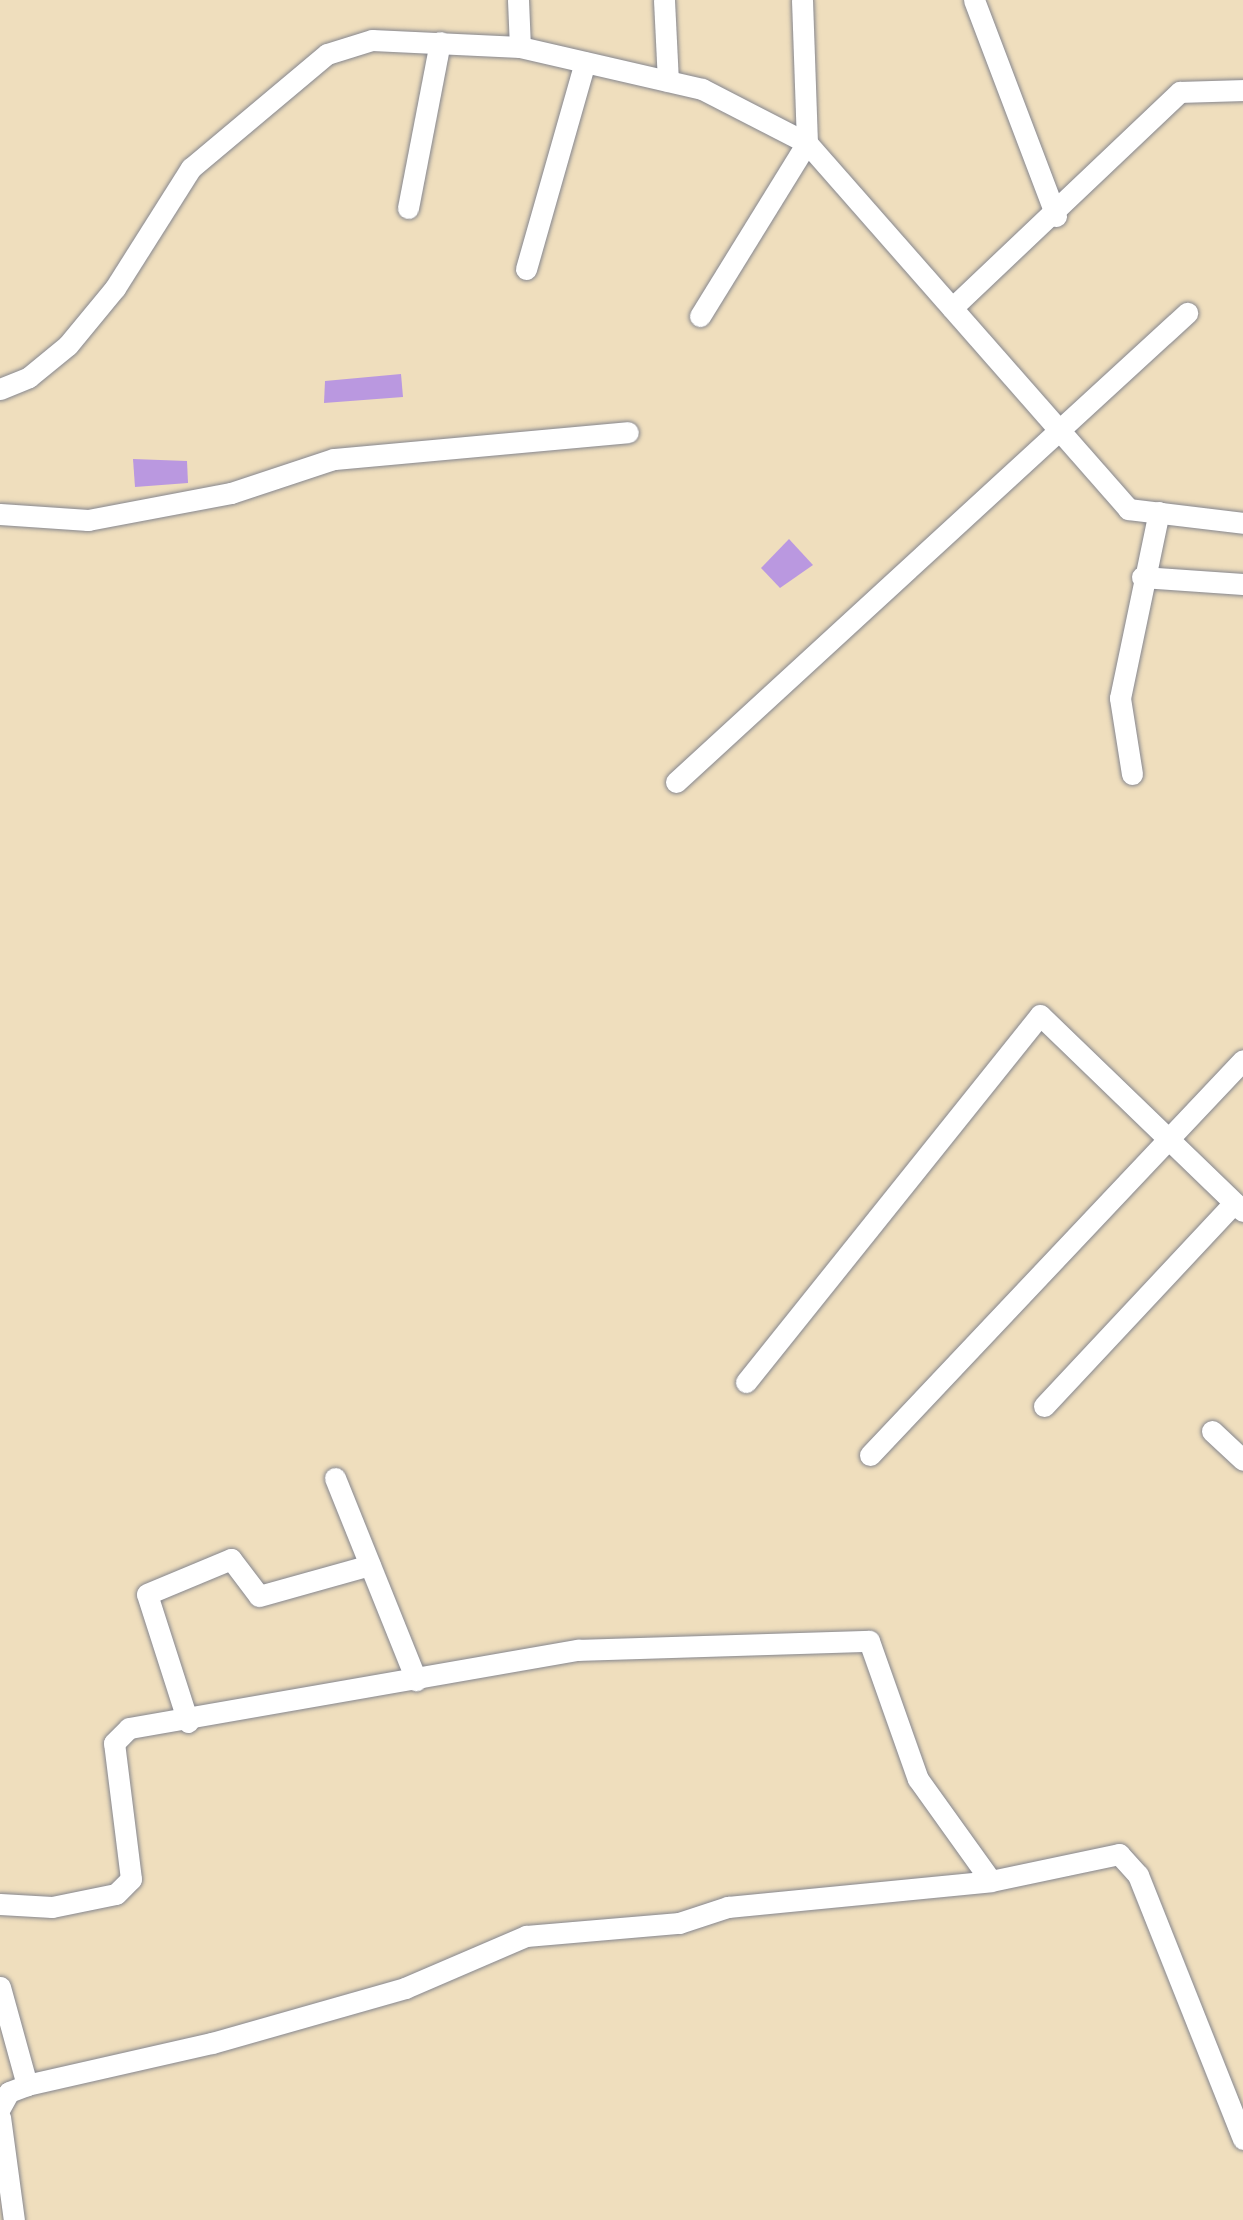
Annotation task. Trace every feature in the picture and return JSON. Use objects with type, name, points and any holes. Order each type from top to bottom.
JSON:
[{"type":"street","points":[[518,0],[520,47]]},
{"type":"street","points":[[664,0],[668,81]]},
{"type":"street","points":[[700,316],[807,143],[802,0]]},
{"type":"street","points":[[974,0],[1055,213]]},
{"type":"street","points":[[0,389],[29,377],[68,345],[115,288],[191,168],[327,54],[372,40],[520,47],[702,89],[807,143],[1128,509],[1243,523]]},
{"type":"street","points":[[408,208],[440,42]]},
{"type":"street","points":[[526,269],[585,62]]},
{"type":"street","points":[[952,308],[1180,92],[1243,90]]},
{"type":"street","points":[[676,782],[1187,313]]},
{"type":"street","points":[[0,514],[89,520],[231,493],[334,459],[628,432]]},
{"type":"street","points":[[1132,774],[1120,698],[1142,577],[1159,512]]},
{"type":"street","points":[[1142,577],[1243,584]]},
{"type":"street","points":[[746,1382],[1040,1015],[1239,1207],[1044,1406]]},
{"type":"street","points":[[870,1455],[1243,1060]]},
{"type":"street","points":[[1212,1431],[1243,1460]]},
{"type":"street","points":[[335,1478],[416,1680]]},
{"type":"street","points":[[188,1722],[147,1594],[230,1559],[259,1596],[370,1565]]},
{"type":"street","points":[[0,1904],[52,1907],[116,1894],[131,1879],[117,1733],[578,1650],[869,1641],[918,1779],[991,1881]]},
{"type":"street","points":[[0,2108],[9,2092],[27,2085],[212,2043],[405,1988],[526,1936],[679,1923],[728,1907],[991,1881],[1119,1854],[1138,1875],[1243,2139]]},
{"type":"street","points":[[0,1986],[27,2085]]},
{"type":"street","points":[[0,2117],[14,2220]]},
{"type":"building","points":[[401,374],[403,397],[324,403],[325,381]]},
{"type":"building","points":[[133,459],[187,461],[188,483],[135,487]]},
{"type":"building","points":[[789,539],[813,565],[780,588],[761,568]]}]
